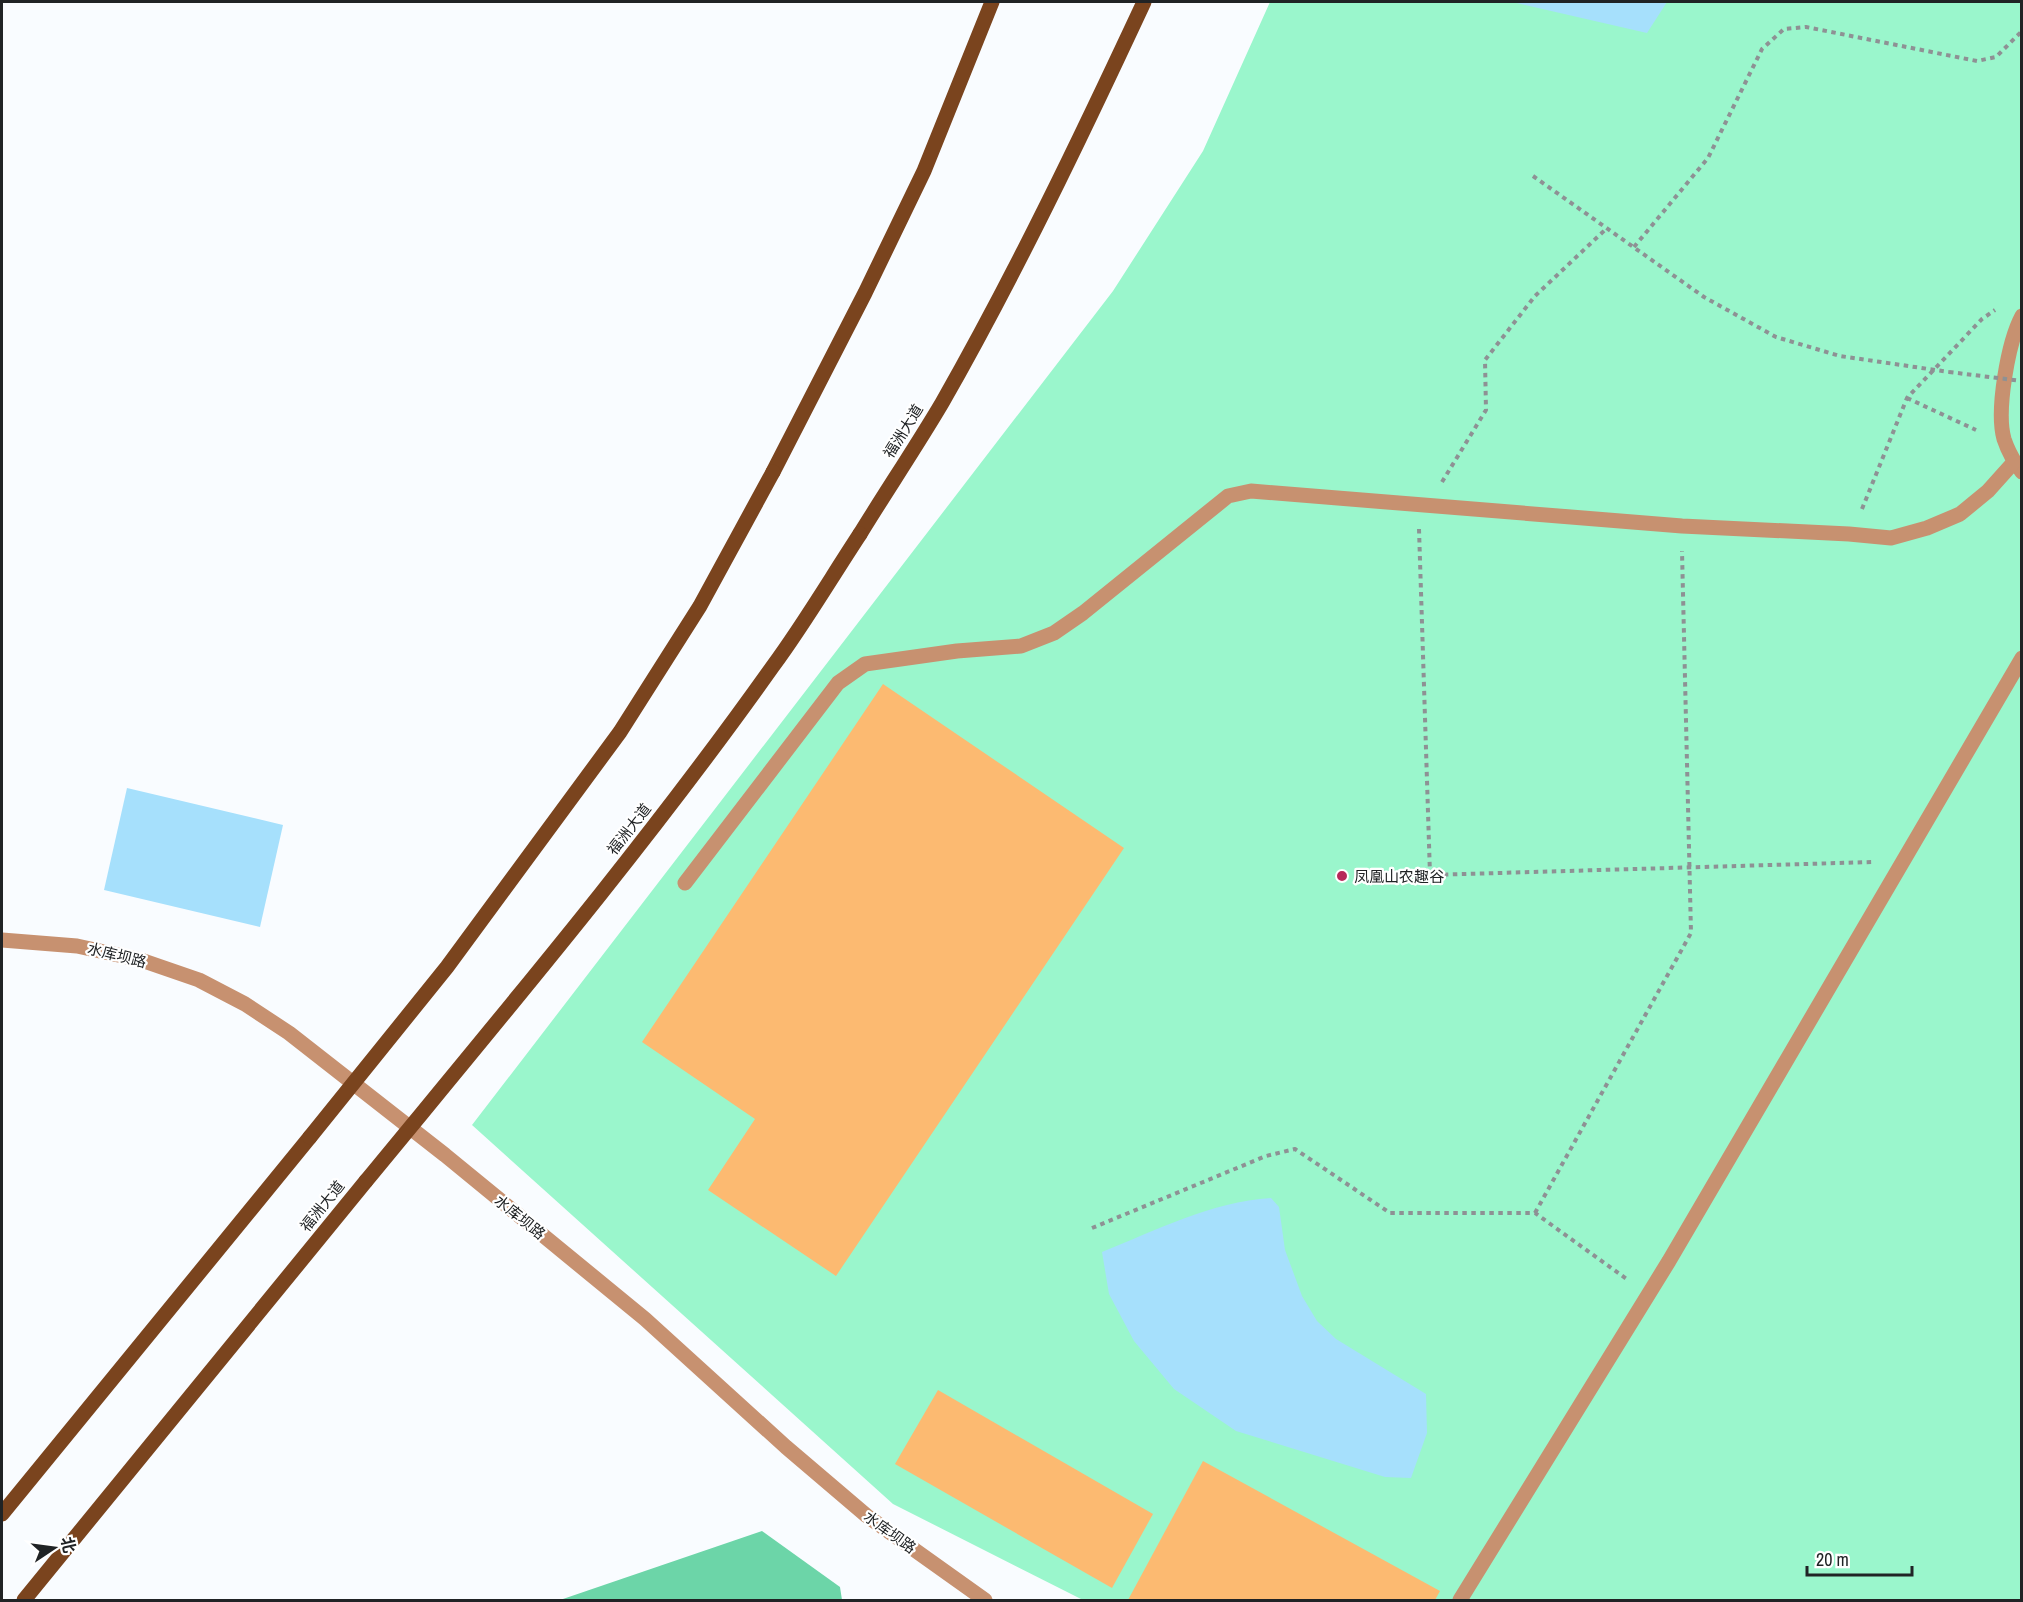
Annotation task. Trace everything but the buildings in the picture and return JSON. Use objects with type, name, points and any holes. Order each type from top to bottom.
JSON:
[{"type":"main road","points":[[2,1514],[447,968],[620,732],[700,606],[773,472],[865,293],[924,171],[992,2]]},
{"type":"main road","name":"福洲大道","points":[[24,1600],[556,952],[774,665],[860,534],[941,403],[1014,270],[1080,140],[1144,2]]},
{"type":"street","points":[[685,883],[838,683],[865,664],[957,651],[1021,646],[1054,633],[1083,613],[1228,496],[1251,491],[1267,492],[1427,507],[1682,526],[1891,538],[1927,528],[1960,514],[2018,467],[2004,440],[2001,421],[2008,365],[2022,316]]},
{"type":"street","points":[[1460,1600],[1648,1294],[2022,658]]},
{"type":"street","name":"水库坝路","points":[[2,940],[77,946],[141,960],[199,980],[245,1004],[289,1033],[445,1155],[645,1319],[786,1447],[867,1516],[985,1600]]},
{"type":"path","points":[[1634,247],[1708,159],[1762,49],[1784,29],[1806,27],[1977,61],[1995,57],[2022,31]]},
{"type":"path","points":[[1533,176],[1704,297],[1776,337],[1840,356],[2022,381]]},
{"type":"path","points":[[1852,535],[1907,398],[1982,319],[2001,306]]},
{"type":"path","points":[[1907,398],[1990,437],[2004,440]]},
{"type":"path","points":[[1535,1213],[1691,933],[1682,526]]},
{"type":"path","points":[[1430,875],[1903,861]]},
{"type":"path","points":[[1092,1228],[1266,1156],[1296,1149],[1390,1213],[1535,1213],[1648,1294]]},
{"type":"green space","name":"凤凰山农趣谷","points":[[1270,2],[2021,2],[2021,1600],[1083,1600],[893,1504],[472,1125],[1113,291],[1203,151]]},
{"type":"green space","points":[[762,1531],[840,1587],[842,1600],[560,1600]]},
{"type":"water","points":[[1512,2],[1667,2],[1647,33]]},
{"type":"water","points":[[127,788],[283,825],[260,927],[104,890]]},
{"type":"water","points":[[1271,1198],[1279,1207],[1285,1250],[1302,1296],[1317,1321],[1336,1339],[1426,1394],[1427,1433],[1411,1478],[1385,1477],[1236,1431],[1174,1389],[1134,1341],[1109,1294],[1102,1252],[1206,1211]]},
{"type":"place","name":"凤凰山农趣谷","points":[[1342,876]]}]
